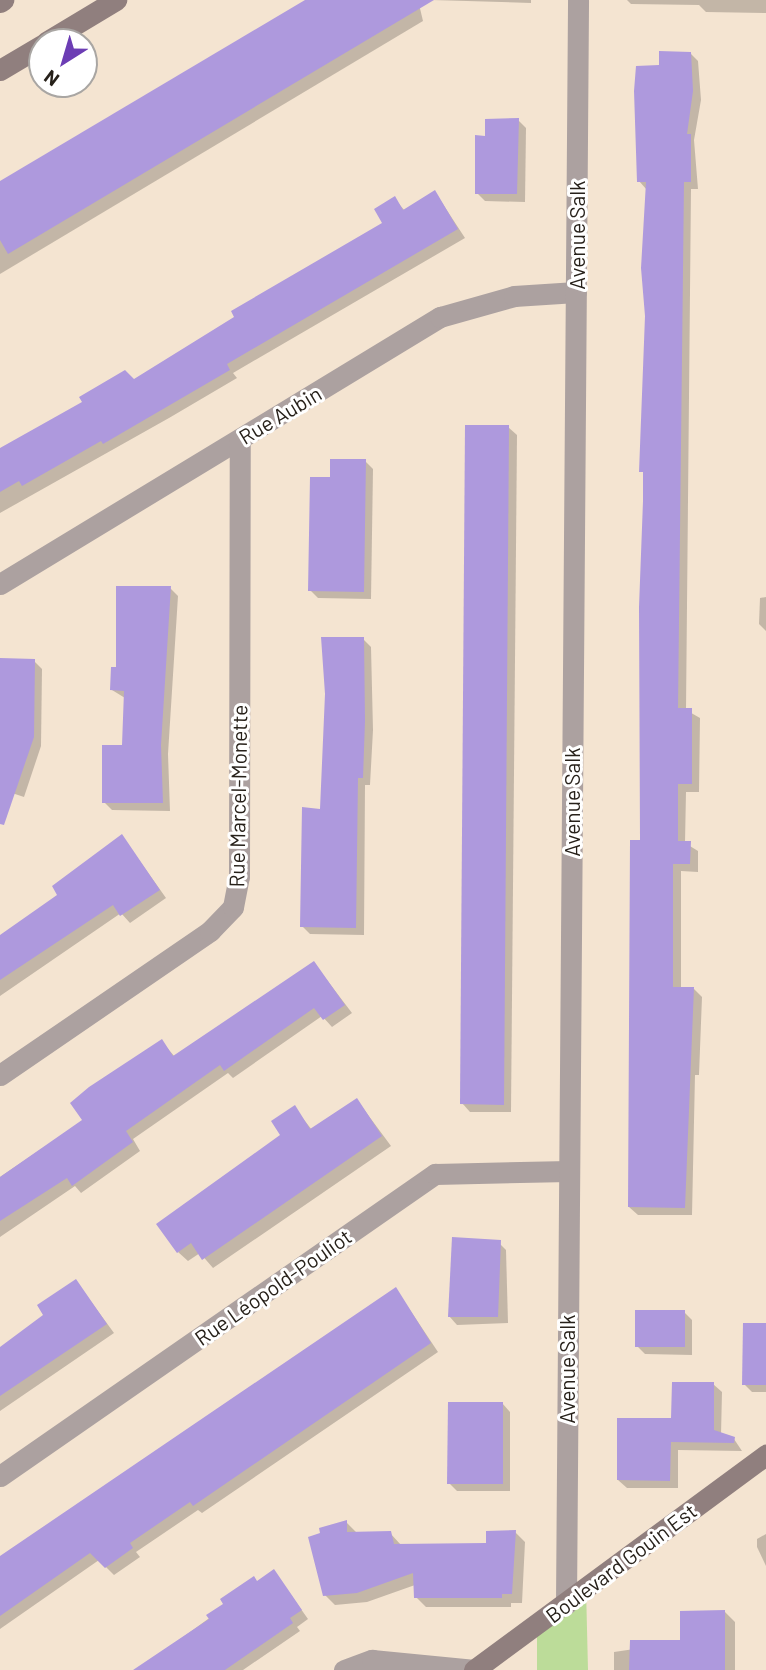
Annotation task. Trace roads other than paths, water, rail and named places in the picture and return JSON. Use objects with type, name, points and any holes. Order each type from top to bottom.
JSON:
[{"type":"street","points":[[69,28],[116,0]]},
{"type":"street","name":"Avenue Salk","points":[[566,1604],[578,0]]},
{"type":"street","points":[[0,70],[28,53]]},
{"type":"street","name":"Rue Aubin","points":[[0,584],[440,317],[514,296],[576,292]]},
{"type":"street","name":"Rue Marcel-Monette","points":[[0,1075],[210,931],[233,907],[239,876],[240,439]]},
{"type":"street","name":"Rue Léopold-Pouliot","points":[[0,1476],[435,1174],[569,1171]]},
{"type":"street","name":"Boulevard Gouin Est","points":[[344,1670],[372,1660],[474,1670],[766,1455]]}]
